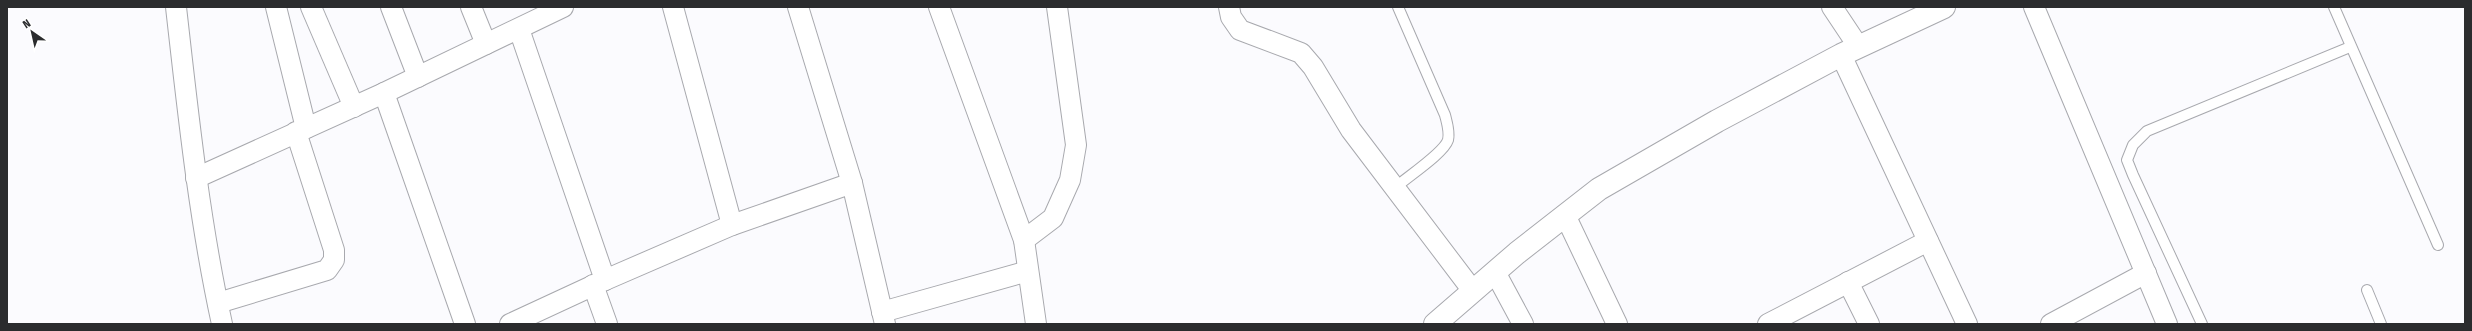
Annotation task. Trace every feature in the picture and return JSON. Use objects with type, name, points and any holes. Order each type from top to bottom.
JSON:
[{"type":"street","points":[[176,7],[196,178],[222,324]]},
{"type":"street","points":[[218,303],[326,270],[334,260],[334,250],[301,130],[276,7]]},
{"type":"street","points":[[311,7],[354,107]]},
{"type":"street","points":[[391,7],[418,77]]},
{"type":"street","points":[[471,7],[486,44]]},
{"type":"street","points":[[673,7],[732,225]]},
{"type":"street","points":[[798,7],[852,183],[884,318],[1028,271]]},
{"type":"street","points":[[939,7],[1024,240],[1036,324]]},
{"type":"street","points":[[1024,240],[1053,218],[1070,180],[1076,145],[1057,7]]},
{"type":"street","points":[[1229,7],[1231,18],[1240,30],[1301,53],[1313,67],[1351,130],[1396,187],[1473,291]]},
{"type":"street","points":[[1832,7],[1928,241],[1967,324]]},
{"type":"street","points":[[1434,324],[1495,272],[1599,188],[1717,121],[1849,50],[1944,7]]},
{"type":"street","points":[[2034,7],[2167,324]]},
{"type":"street","points":[[196,178],[418,77],[519,29],[555,9]]},
{"type":"street","points":[[519,29],[599,283],[607,324]]},
{"type":"street","points":[[384,93],[464,324]]},
{"type":"street","points":[[513,323],[599,283],[732,225],[852,183]]},
{"type":"street","points":[[1565,215],[1617,324]]},
{"type":"street","points":[[1768,324],[1928,241]]},
{"type":"street","points":[[1495,272],[1523,324]]},
{"type":"street","points":[[2051,324],[2146,273]]},
{"type":"street","points":[[1848,282],[1869,324]]},
{"type":"lane","points":[[1396,187],[1441,150],[1448,141],[1448,130],[1445,115],[1398,7]]},
{"type":"lane","points":[[2334,7],[2350,47],[2438,245]]},
{"type":"lane","points":[[2202,324],[2127,160],[2133,145],[2147,131],[2350,47]]},
{"type":"lane","points":[[2367,290],[2381,324]]}]
